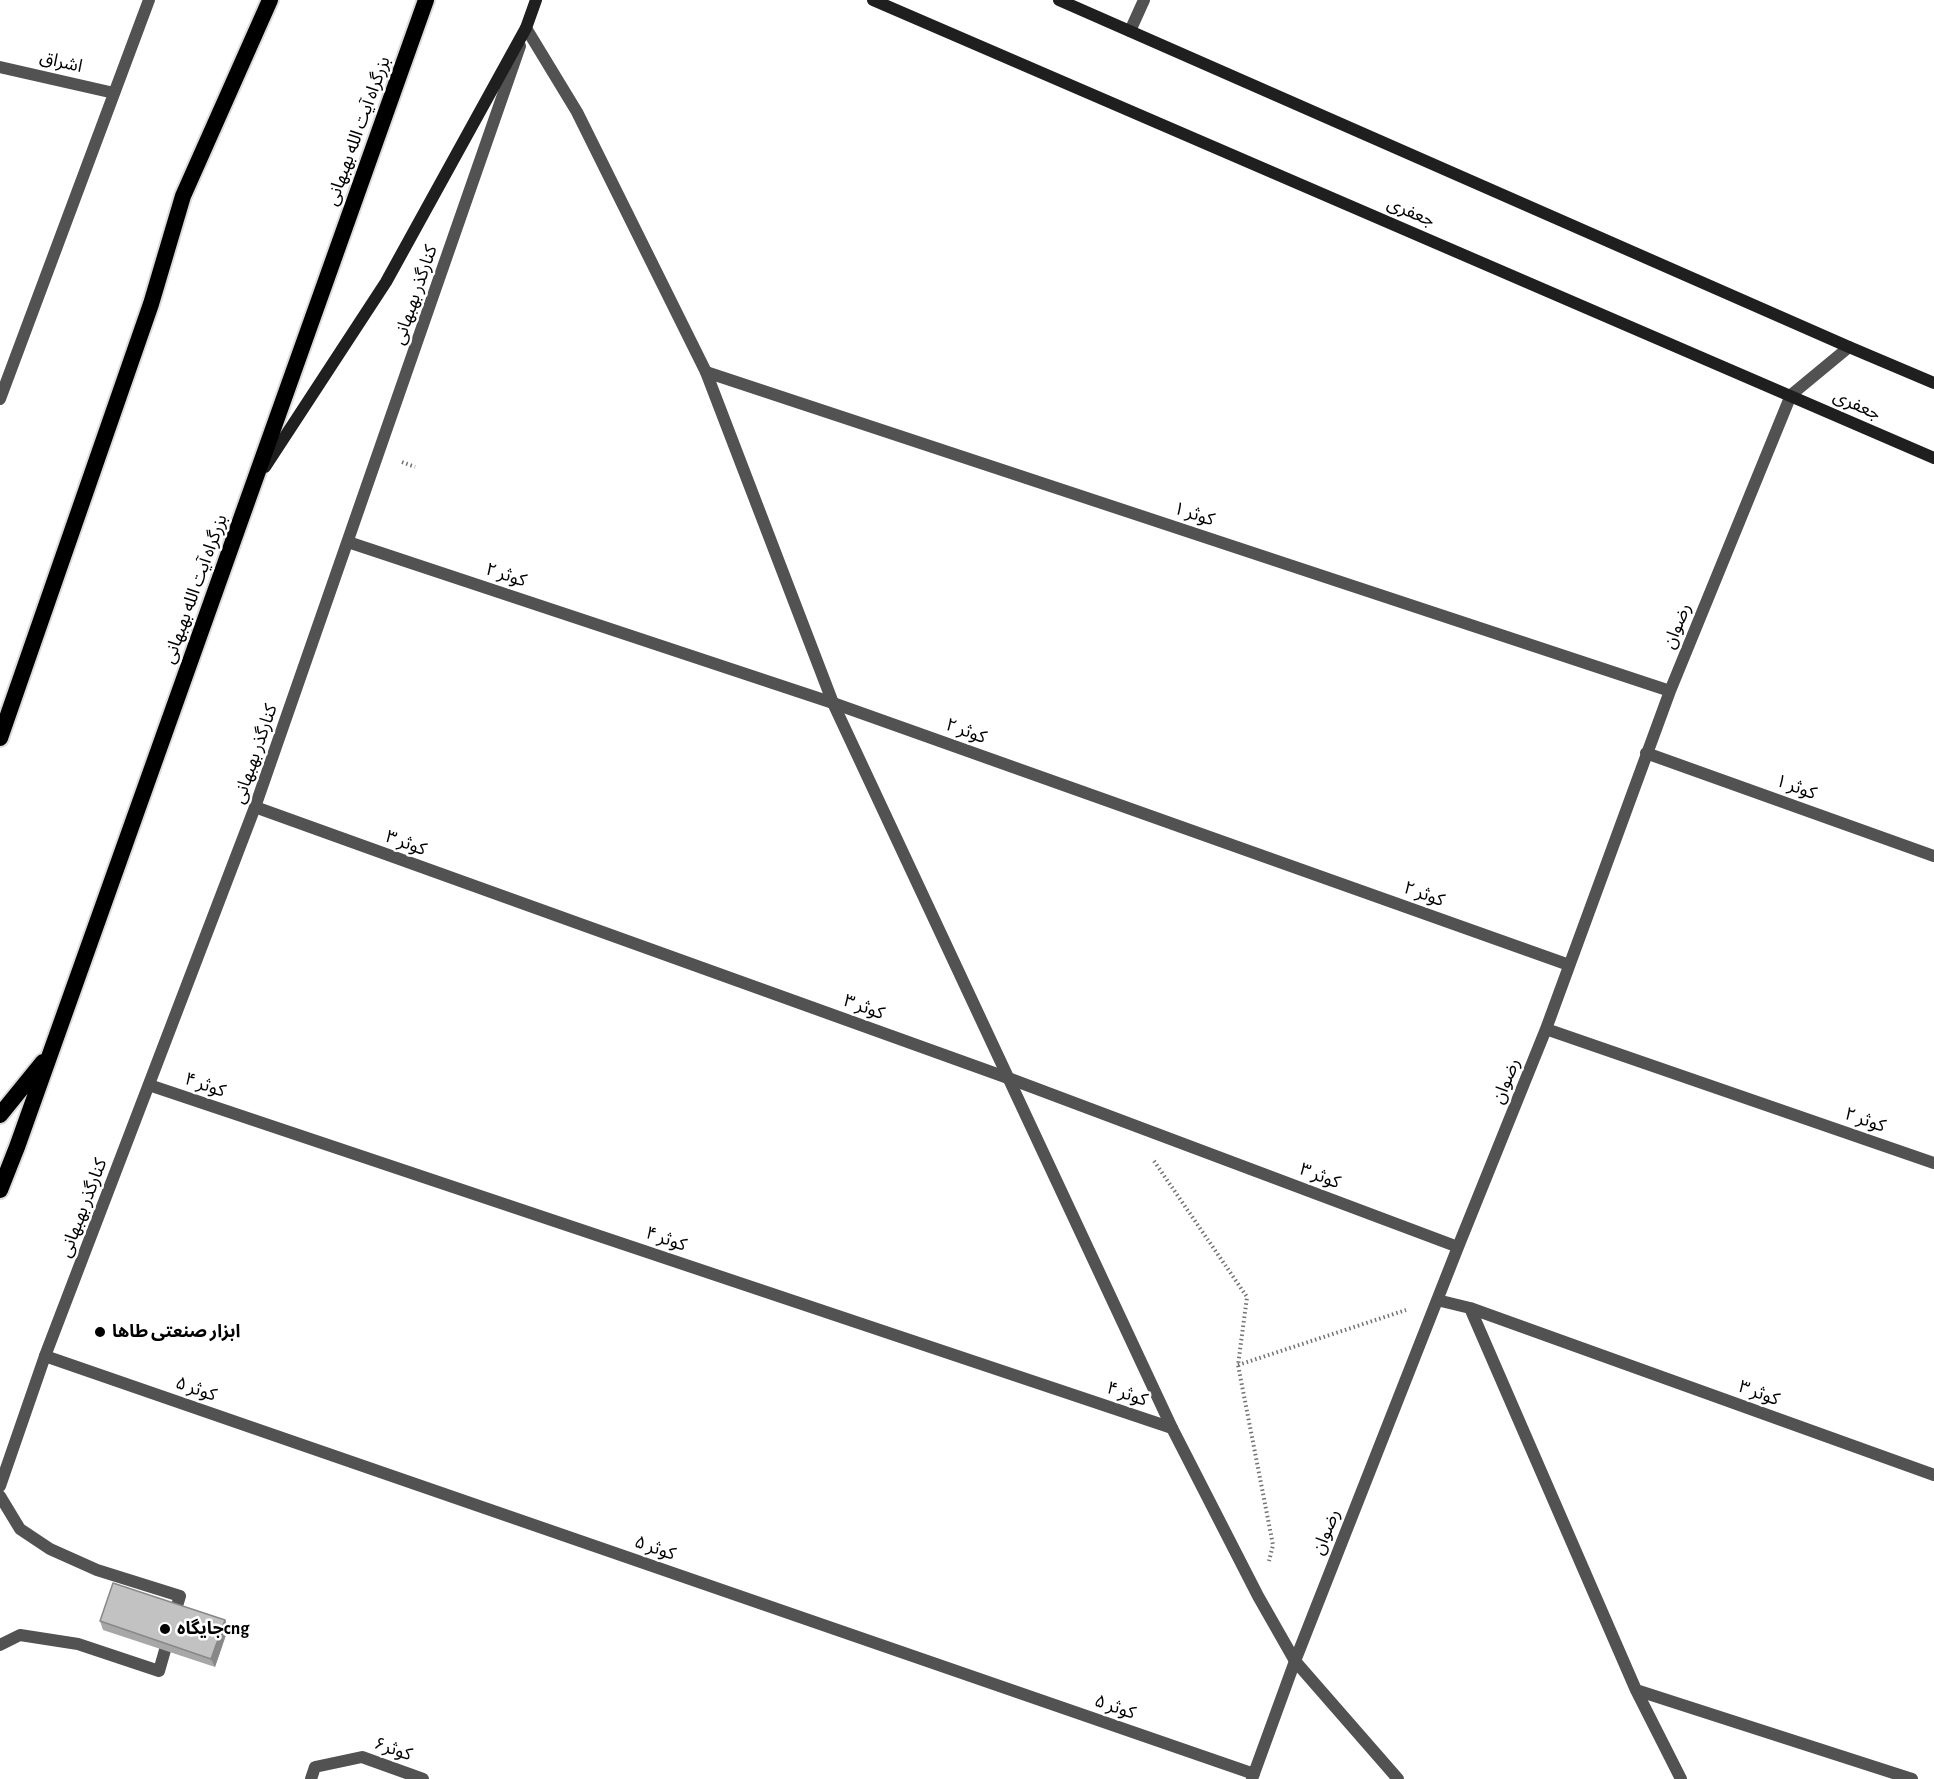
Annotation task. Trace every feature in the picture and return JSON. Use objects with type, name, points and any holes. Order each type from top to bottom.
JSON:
[{"type":"highway","points":[[0,738],[151,304],[183,196],[270,0]]},
{"type":"highway","name":"بزرگراه آیت الله بهبهانی","points":[[0,1190],[426,0]]},
{"type":"highway","points":[[0,1115],[50,1054]]},
{"type":"main road","name":"کنارگذر بهبهانی","points":[[252,486],[386,282],[526,28],[536,0]]},
{"type":"main road","name":"جعفری","points":[[873,0],[1934,458]]},
{"type":"main road","points":[[1059,0],[1934,383]]},
{"type":"street","points":[[0,399],[148,0]]},
{"type":"street","points":[[1130,31],[1144,0]]},
{"type":"street","points":[[526,28],[577,112],[706,372],[833,703],[1172,1428],[1258,1596],[1295,1661],[1398,1779]]},
{"type":"street","name":"کنارگذر بهبهانی","points":[[0,1486],[45,1356],[255,807],[526,28]]},
{"type":"street","name":"اشراق","points":[[0,67],[114,93]]},
{"type":"street","points":[[1791,395],[1849,347]]},
{"type":"street","name":"کوثر ۱","points":[[706,372],[1670,691]]},
{"type":"street","name":"رضوان","points":[[1253,1776],[1295,1661],[1546,1029],[1670,691],[1791,395]]},
{"type":"street","name":"کوثر ۲","points":[[348,542],[833,703],[1569,965]]},
{"type":"street","name":"کوثر ۱","points":[[1646,753],[1934,856]]},
{"type":"street","name":"کوثر ۳","points":[[255,807],[1008,1078],[1458,1247]]},
{"type":"street","name":"کوثر ۲","points":[[1546,1029],[1934,1163]]},
{"type":"street","name":"کوثر ۴","points":[[149,1085],[1172,1428]]},
{"type":"street","name":"کوثر ۳","points":[[1437,1300],[1470,1308],[1934,1475]]},
{"type":"street","points":[[1470,1308],[1636,1690],[1681,1779]]},
{"type":"street","name":"کوثر ۵","points":[[45,1356],[1253,1776]]},
{"type":"street","points":[[0,1496],[20,1529],[50,1549],[97,1570],[180,1596],[159,1671],[78,1644],[20,1635],[0,1645]]},
{"type":"street","points":[[1636,1690],[1912,1779]]},
{"type":"street","name":"کوثر۶","points":[[313,1773],[362,1757],[423,1779]]},
{"type":"path","points":[[1127,1122],[1247,1297],[1238,1365],[1274,1545],[1258,1596]]},
{"type":"path","points":[[1238,1365],[1437,1300]]},
{"type":"building","name":"جایگاهcng","points":[[113,1583],[225,1620],[211,1659],[100,1621]]},
{"type":"place","name":"ابزار صنعتی طاها","points":[[100,1332]]},
{"type":"place","name":"جایگاهcng","points":[[165,1629]]}]
